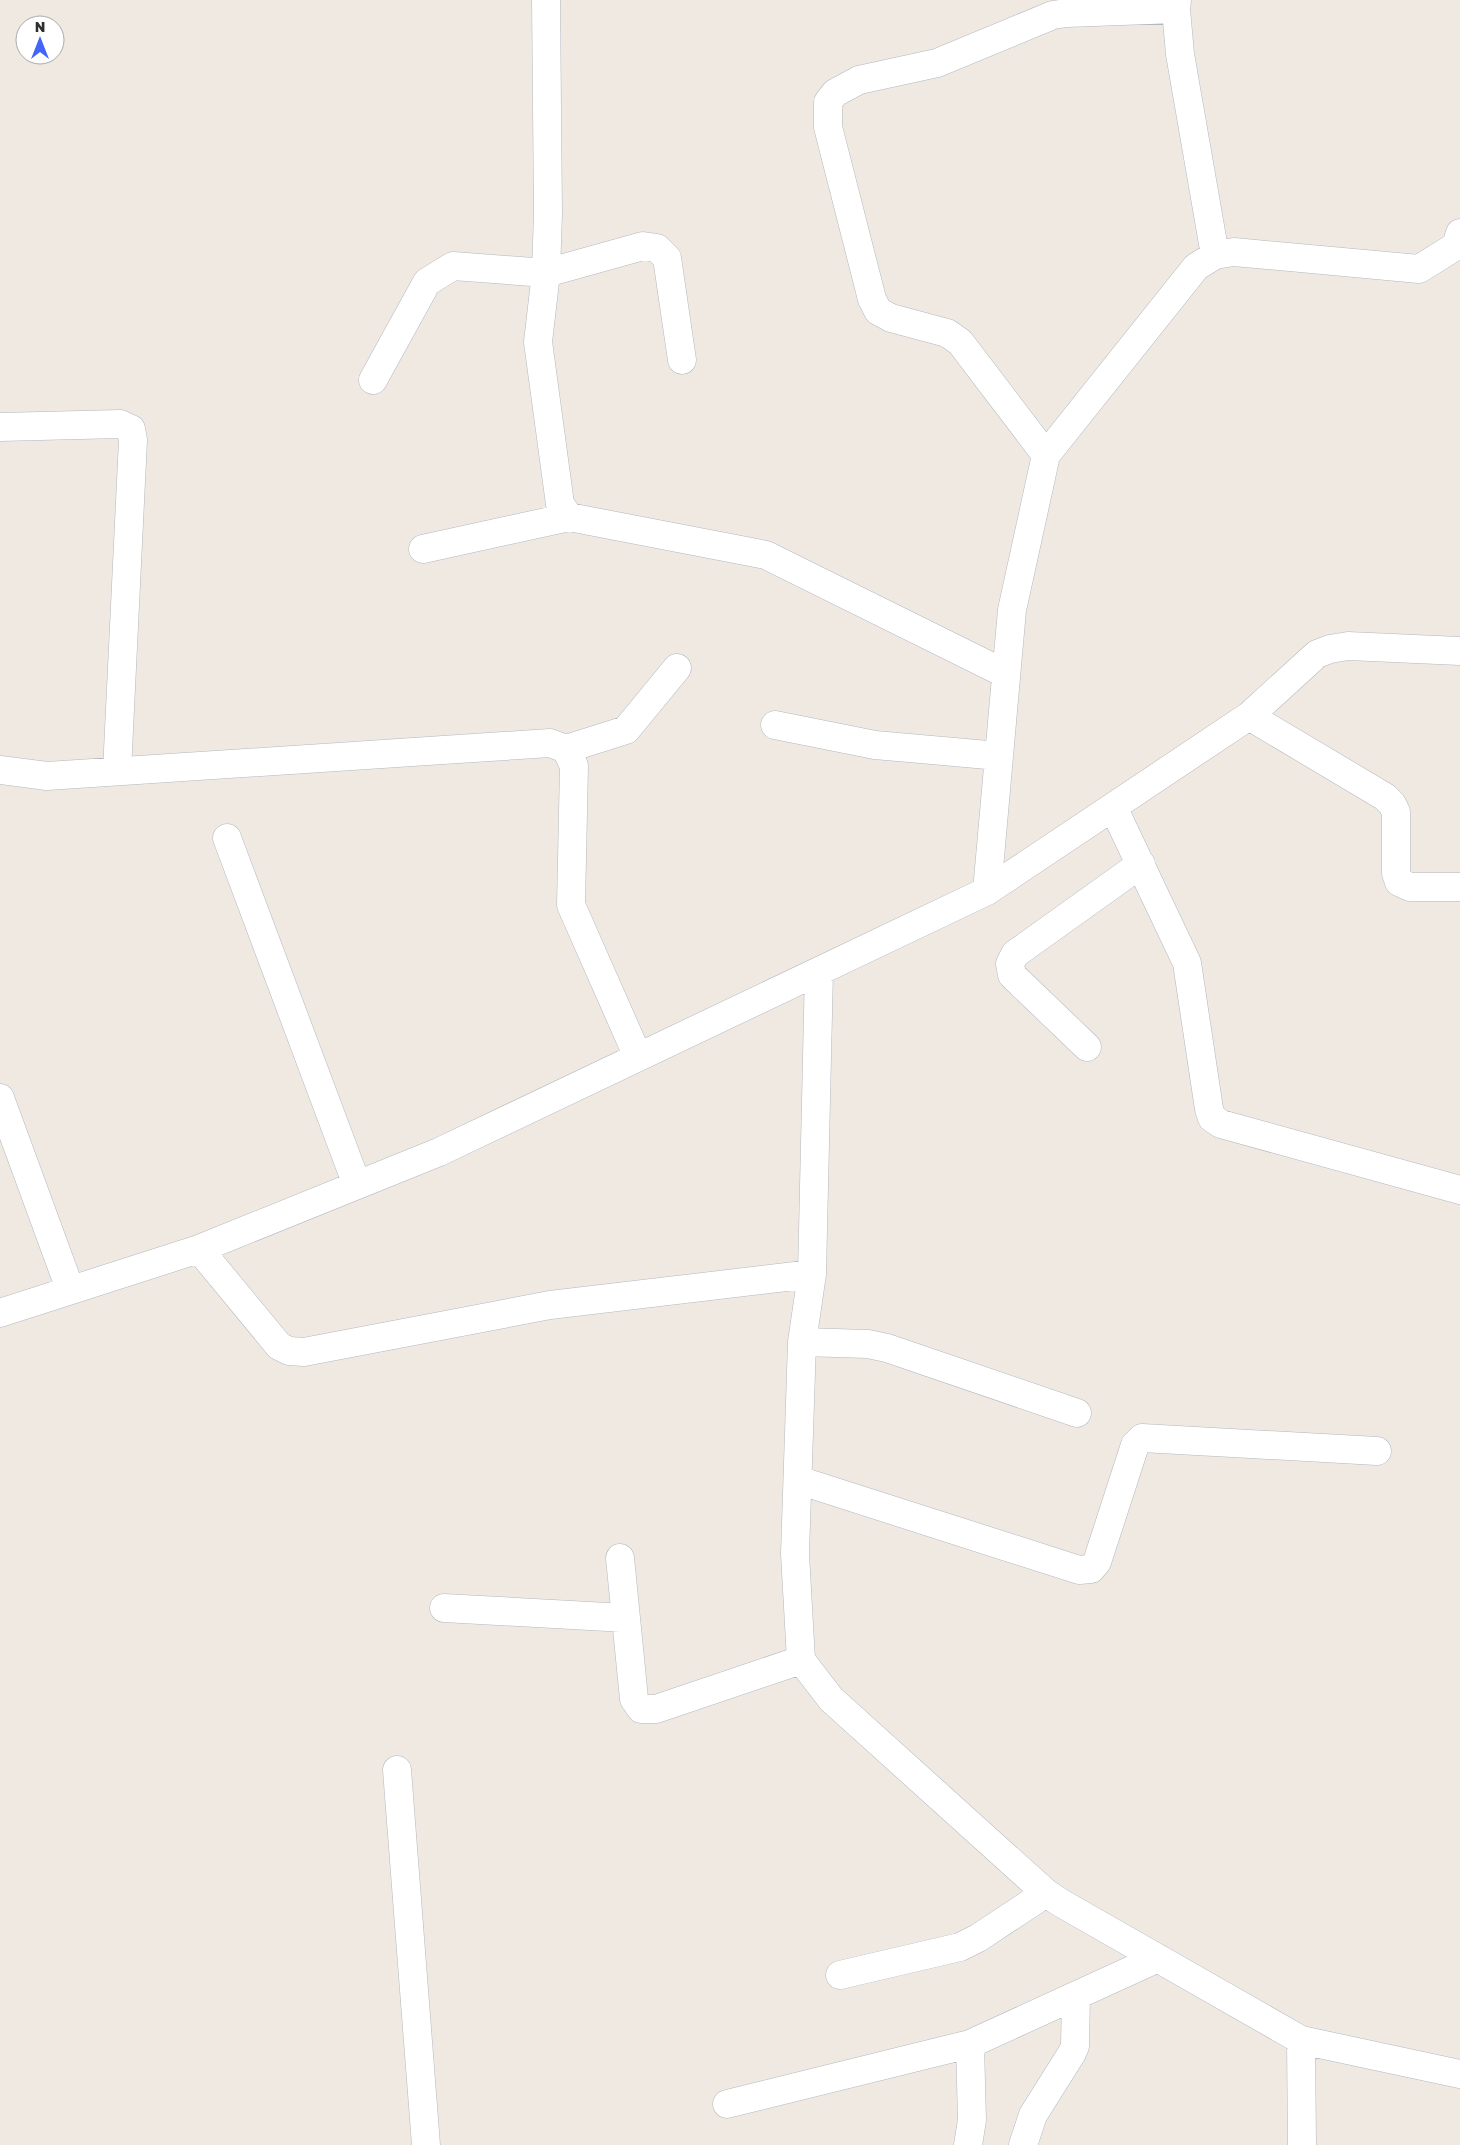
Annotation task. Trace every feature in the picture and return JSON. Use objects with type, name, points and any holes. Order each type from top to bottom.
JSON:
[{"type":"street","points":[[546,0],[548,213],[546,273],[538,342],[539,361],[560,504],[569,517]]},
{"type":"street","points":[[1046,455],[960,342],[947,333],[891,318],[878,311],[872,299],[828,127],[828,102],[835,93],[859,80],[937,63],[1053,15],[1067,12],[1177,4],[1180,54],[1215,255]]},
{"type":"street","points":[[987,891],[1012,610],[1046,455],[1196,267],[1215,255],[1234,252],[1419,269],[1456,246],[1460,233]]},
{"type":"street","points":[[373,380],[427,282],[453,266],[546,273],[644,246],[656,248],[667,258],[682,360]]},
{"type":"street","points":[[0,427],[120,424],[131,430],[133,440],[129,544],[117,771]]},
{"type":"street","points":[[423,549],[569,517],[766,555],[1006,674]]},
{"type":"street","points":[[0,1313],[199,1249],[440,1152],[987,891],[1249,716],[1317,654],[1330,649],[1348,646],[1460,651]]},
{"type":"street","points":[[0,770],[47,776],[550,743],[566,749],[626,730],[677,668]]},
{"type":"street","points":[[1249,716],[1385,797],[1392,804],[1396,812],[1396,873],[1398,882],[1410,887],[1460,887]]},
{"type":"street","points":[[775,725],[875,745],[999,756]]},
{"type":"street","points":[[566,749],[574,766],[570,905],[638,1058]]},
{"type":"street","points":[[1113,807],[1187,963],[1209,1109],[1212,1118],[1221,1124],[1460,1190]]},
{"type":"street","points":[[227,838],[357,1185]]},
{"type":"street","points":[[1087,1047],[1012,975],[1010,964],[1015,954],[1141,864]]},
{"type":"street","points":[[819,971],[812,1274],[802,1342],[795,1554],[801,1660],[831,1699],[1046,1893],[1301,2040],[1460,2074]]},
{"type":"street","points":[[0,1098],[70,1289]]},
{"type":"street","points":[[199,1249],[279,1346],[289,1351],[304,1352],[550,1305],[812,1274]]},
{"type":"street","points":[[802,1342],[868,1344],[887,1348],[1077,1413]]},
{"type":"street","points":[[798,1480],[1080,1570],[1091,1568],[1097,1562],[1135,1445],[1142,1438],[1377,1451]]},
{"type":"street","points":[[620,1558],[634,1699],[640,1709],[656,1709],[801,1660]]},
{"type":"street","points":[[444,1608],[626,1618]]},
{"type":"street","points":[[397,1770],[426,2145]]},
{"type":"street","points":[[840,1975],[960,1947],[978,1938],[1046,1893]]},
{"type":"street","points":[[726,2104],[970,2044],[1158,1958]]},
{"type":"street","points":[[1023,2145],[1033,2115],[1075,2046],[1076,1996]]},
{"type":"street","points":[[1301,2040],[1302,2145]]},
{"type":"street","points":[[968,2145],[972,2120],[970,2044]]}]
